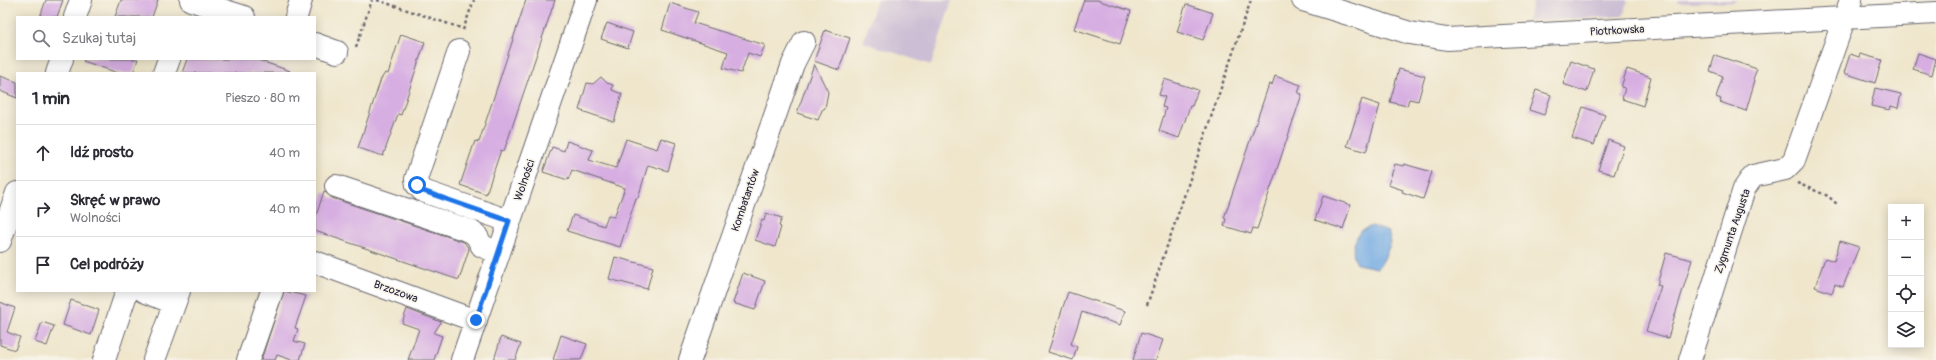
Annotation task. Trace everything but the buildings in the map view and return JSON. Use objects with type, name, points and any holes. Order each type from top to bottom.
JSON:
[{"type":"street","points":[[75,16],[81,0]]},
{"type":"street","points":[[184,16],[191,0],[241,16]]},
{"type":"street","points":[[296,16],[302,0]]},
{"type":"street","name":"Wolności","points":[[462,360],[586,0]]},
{"type":"street","name":"Piotrkowska","points":[[1303,0],[1403,31],[1447,39],[1848,9],[1936,13]]},
{"type":"street","points":[[1785,169],[1794,160],[1848,9]]},
{"type":"street","name":"Kombatantów","points":[[690,360],[793,64],[804,42]]},
{"type":"street","points":[[316,44],[337,52]]},
{"type":"street","points":[[459,51],[416,179],[417,185],[423,191],[509,221]]},
{"type":"street","points":[[57,72],[62,60]]},
{"type":"street","points":[[164,72],[169,60]]},
{"type":"street","name":"Zygmunta Augusta","points":[[1690,360],[1744,189],[1753,176],[1785,169]]},
{"type":"street","points":[[336,186],[470,231],[476,235],[482,246],[499,252]]},
{"type":"street","points":[[0,241],[16,196]]},
{"type":"street","name":"Brzozowa","points":[[316,262],[476,320]]},
{"type":"street","points":[[104,360],[127,292]]},
{"type":"street","points":[[150,292],[177,297],[154,360]]},
{"type":"street","points":[[248,360],[272,292]]},
{"type":"path","points":[[337,52],[344,51],[354,54],[372,0]]},
{"type":"path","points":[[377,0],[464,29]]},
{"type":"path","points":[[459,51],[458,46],[474,0]]},
{"type":"path","points":[[1147,305],[1251,0]]},
{"type":"path","points":[[1785,169],[1792,182],[1828,196],[1838,205]]},
{"type":"shaded area","points":[[877,0],[952,0],[931,65],[863,42]]},
{"type":"shaded area","points":[[1534,0],[1629,0],[1623,16],[1527,21]]},
{"type":"shaded area","points":[[1679,0],[1736,0],[1735,2],[1678,3]]},
{"type":"water","points":[[1372,226],[1388,232],[1391,242],[1383,261],[1377,268],[1357,264],[1353,251],[1360,231]]},
{"type":"route","points":[[417,185],[423,191],[509,221],[476,320]]}]
